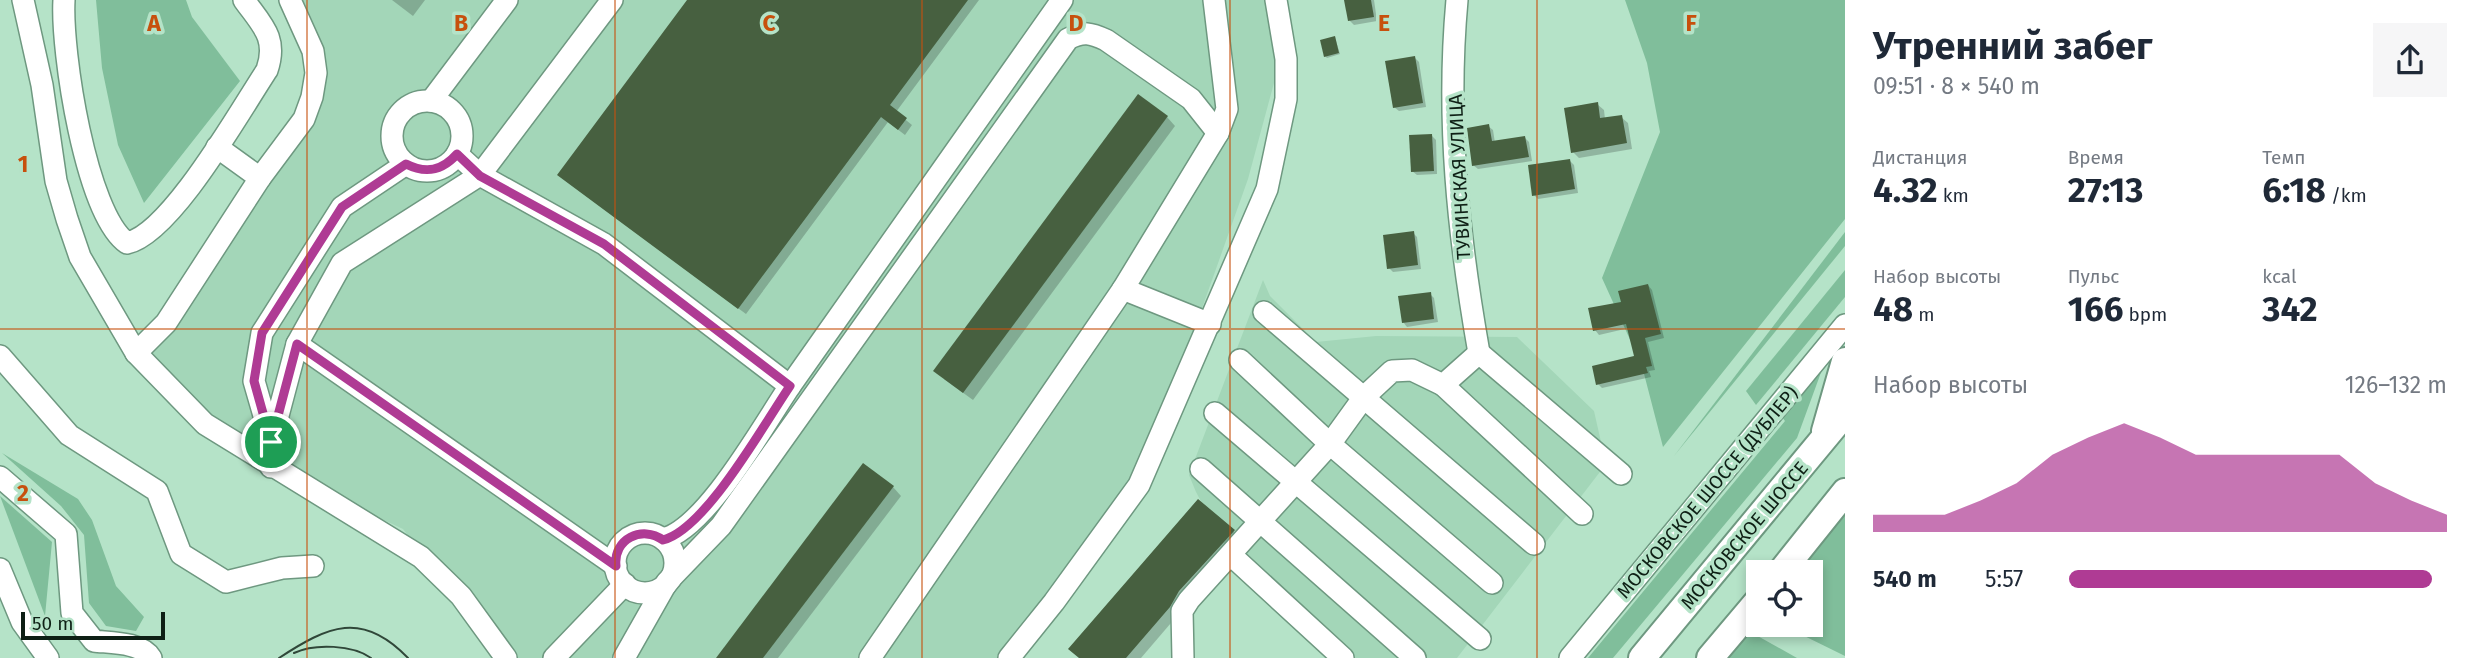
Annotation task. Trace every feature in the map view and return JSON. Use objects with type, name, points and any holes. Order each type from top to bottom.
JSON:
[{"type":"main road","points":[[1823,440],[1845,361]]},
{"type":"main road","name":"МОСКОВСКОЕ ШОССЕ","points":[[1642,658],[1845,413]]},
{"type":"main road","points":[[1791,560],[1845,492]]},
{"type":"main road","points":[[1710,658],[1746,615]]},
{"type":"street","points":[[23,0],[42,85],[56,181],[67,219],[80,257],[135,353],[205,424],[421,557],[461,596],[506,658]]},
{"type":"street","points":[[64,0],[72,106],[106,220],[127,243],[139,240],[167,216],[217,147],[267,70],[273,53],[266,31],[244,0]]},
{"type":"street","points":[[135,353],[166,323],[260,178],[304,119],[312,97],[316,73],[313,51],[290,0]]},
{"type":"street","points":[[431,101],[506,0]]},
{"type":"street","points":[[271,467],[271,442],[297,344],[342,262],[480,176],[612,0]]},
{"type":"street","points":[[663,540],[674,537],[709,505],[1062,0]]},
{"type":"street","points":[[870,658],[1123,289],[1218,133],[1227,109],[1214,0]]},
{"type":"street","points":[[1009,658],[1054,603],[1139,485],[1267,189],[1281,133],[1286,99],[1286,59],[1276,0]]},
{"type":"street","name":"ТУВИНСКАЯ УЛИЦА","points":[[1457,0],[1453,45],[1453,154],[1461,251],[1479,353]]},
{"type":"street","points":[[297,344],[620,575],[637,591],[648,592],[667,582],[721,526],[1068,39],[1078,33],[1090,33],[1106,40],[1191,99],[1218,133]]},
{"type":"street","points":[[431,101],[452,111],[458,121],[461,143],[457,154],[449,163],[428,171],[406,164],[393,146],[394,124],[409,106],[431,101]]},
{"type":"street","points":[[217,147],[260,178]]},
{"type":"street","points":[[457,154],[480,176],[604,244],[790,386]]},
{"type":"street","points":[[271,442],[254,381],[262,333],[342,207],[406,164]]},
{"type":"street","points":[[1123,289],[1210,324]]},
{"type":"street","points":[[1264,312],[1534,544]]},
{"type":"street","name":"МОСКОВСКОЕ ШОССЕ (ДУБЛЕР)","points":[[1570,658],[1845,326]]},
{"type":"street","points":[[1443,385],[1479,353],[1621,474]]},
{"type":"street","points":[[0,356],[69,435],[157,491],[181,554],[226,582],[282,568],[313,566]]},
{"type":"street","points":[[1240,360],[1330,444],[1492,583]]},
{"type":"street","points":[[1183,658],[1182,611],[1330,444],[1364,397],[1392,371],[1412,370],[1443,385],[1582,514]]},
{"type":"street","points":[[1215,413],[1480,639]]},
{"type":"street","points":[[1201,469],[1415,658]]},
{"type":"street","points":[[0,477],[66,534],[72,613],[94,641],[127,644],[149,653],[151,658]]},
{"type":"street","points":[[554,658],[620,575],[617,551],[631,536],[651,533],[663,540],[674,559],[667,582],[624,658]]},
{"type":"street","points":[[1232,555],[1343,658]]},
{"type":"street","points":[[0,569],[22,622],[48,658]]},
{"type":"shaded area","points":[[96,0],[186,0],[192,17],[240,81],[144,203],[118,145],[102,68]]},
{"type":"shaded area","points":[[285,0],[1275,0],[1284,46],[1248,179],[1139,485],[1009,658],[503,658],[403,529],[271,467],[136,353],[304,119],[313,51]]},
{"type":"shaded area","points":[[1625,0],[1845,0],[1845,219],[1663,447],[1642,366],[1602,278],[1660,132],[1647,63]]},
{"type":"shaded area","points":[[1845,232],[1845,246],[1674,456]]},
{"type":"shaded area","points":[[1845,270],[1845,297],[1756,405],[1746,391]]},
{"type":"shaded area","points":[[1263,280],[1270,296],[1316,342],[1376,336],[1517,337],[1594,411],[1606,464],[1457,658],[1353,658],[1223,542],[1196,492],[1189,475]]},
{"type":"shaded area","points":[[1823,367],[1797,438],[1613,658],[1588,658],[1785,421],[1779,413]]},
{"type":"shaded area","points":[[2,453],[78,499],[92,520],[116,586],[144,617],[136,631],[106,626],[89,603],[84,535],[61,506]]},
{"type":"shaded area","points":[[1845,492],[1845,656],[1806,637],[1823,637],[1823,560],[1791,560]]},
{"type":"shaded area","points":[[0,496],[52,542],[45,616]]},
{"type":"shaded area","points":[[1738,625],[1746,629],[1746,637],[1759,637],[1797,658],[1710,658]]},
{"type":"building","points":[[687,0],[968,0],[890,105],[907,118],[898,130],[881,117],[738,309],[557,175]]},
{"type":"building","points":[[1344,0],[1371,0],[1374,17],[1348,21]]},
{"type":"building","points":[[1335,36],[1339,53],[1324,57],[1320,40]]},
{"type":"building","points":[[1415,56],[1423,103],[1393,108],[1385,61]]},
{"type":"building","points":[[1138,94],[1168,116],[963,393],[933,371]]},
{"type":"building","points":[[1598,102],[1600,118],[1622,115],[1627,143],[1571,153],[1564,108]]},
{"type":"building","points":[[1489,124],[1492,141],[1525,136],[1529,157],[1472,166],[1467,128]]},
{"type":"building","points":[[1432,134],[1434,171],[1411,172],[1409,135]]},
{"type":"building","points":[[1570,159],[1575,189],[1532,196],[1528,165]]},
{"type":"building","points":[[1414,231],[1418,265],[1387,269],[1383,235]]},
{"type":"building","points":[[1648,284],[1661,334],[1645,338],[1652,366],[1646,367],[1648,373],[1596,385],[1592,366],[1634,356],[1626,324],[1593,331],[1588,308],[1621,302],[1618,291]]},
{"type":"building","points":[[1431,292],[1434,319],[1402,323],[1398,296]]},
{"type":"building","points":[[863,463],[894,486],[763,658],[716,658]]},
{"type":"building","points":[[1198,499],[1235,530],[1179,591],[1170,607],[1126,658],[1079,658],[1068,649]]},
{"type":"tram line","points":[[279,658],[313,638],[345,628],[360,628],[375,633],[408,658]]},
{"type":"tram line","points":[[294,653],[312,648],[334,647],[354,650],[371,658]]},
{"type":"route","points":[[457,154],[480,176],[604,244],[790,386],[709,505],[674,537],[663,540],[651,533],[631,536],[617,551],[616,566],[297,344],[271,442],[254,381],[262,333],[342,207],[406,164],[417,170],[439,169],[457,154]]}]
